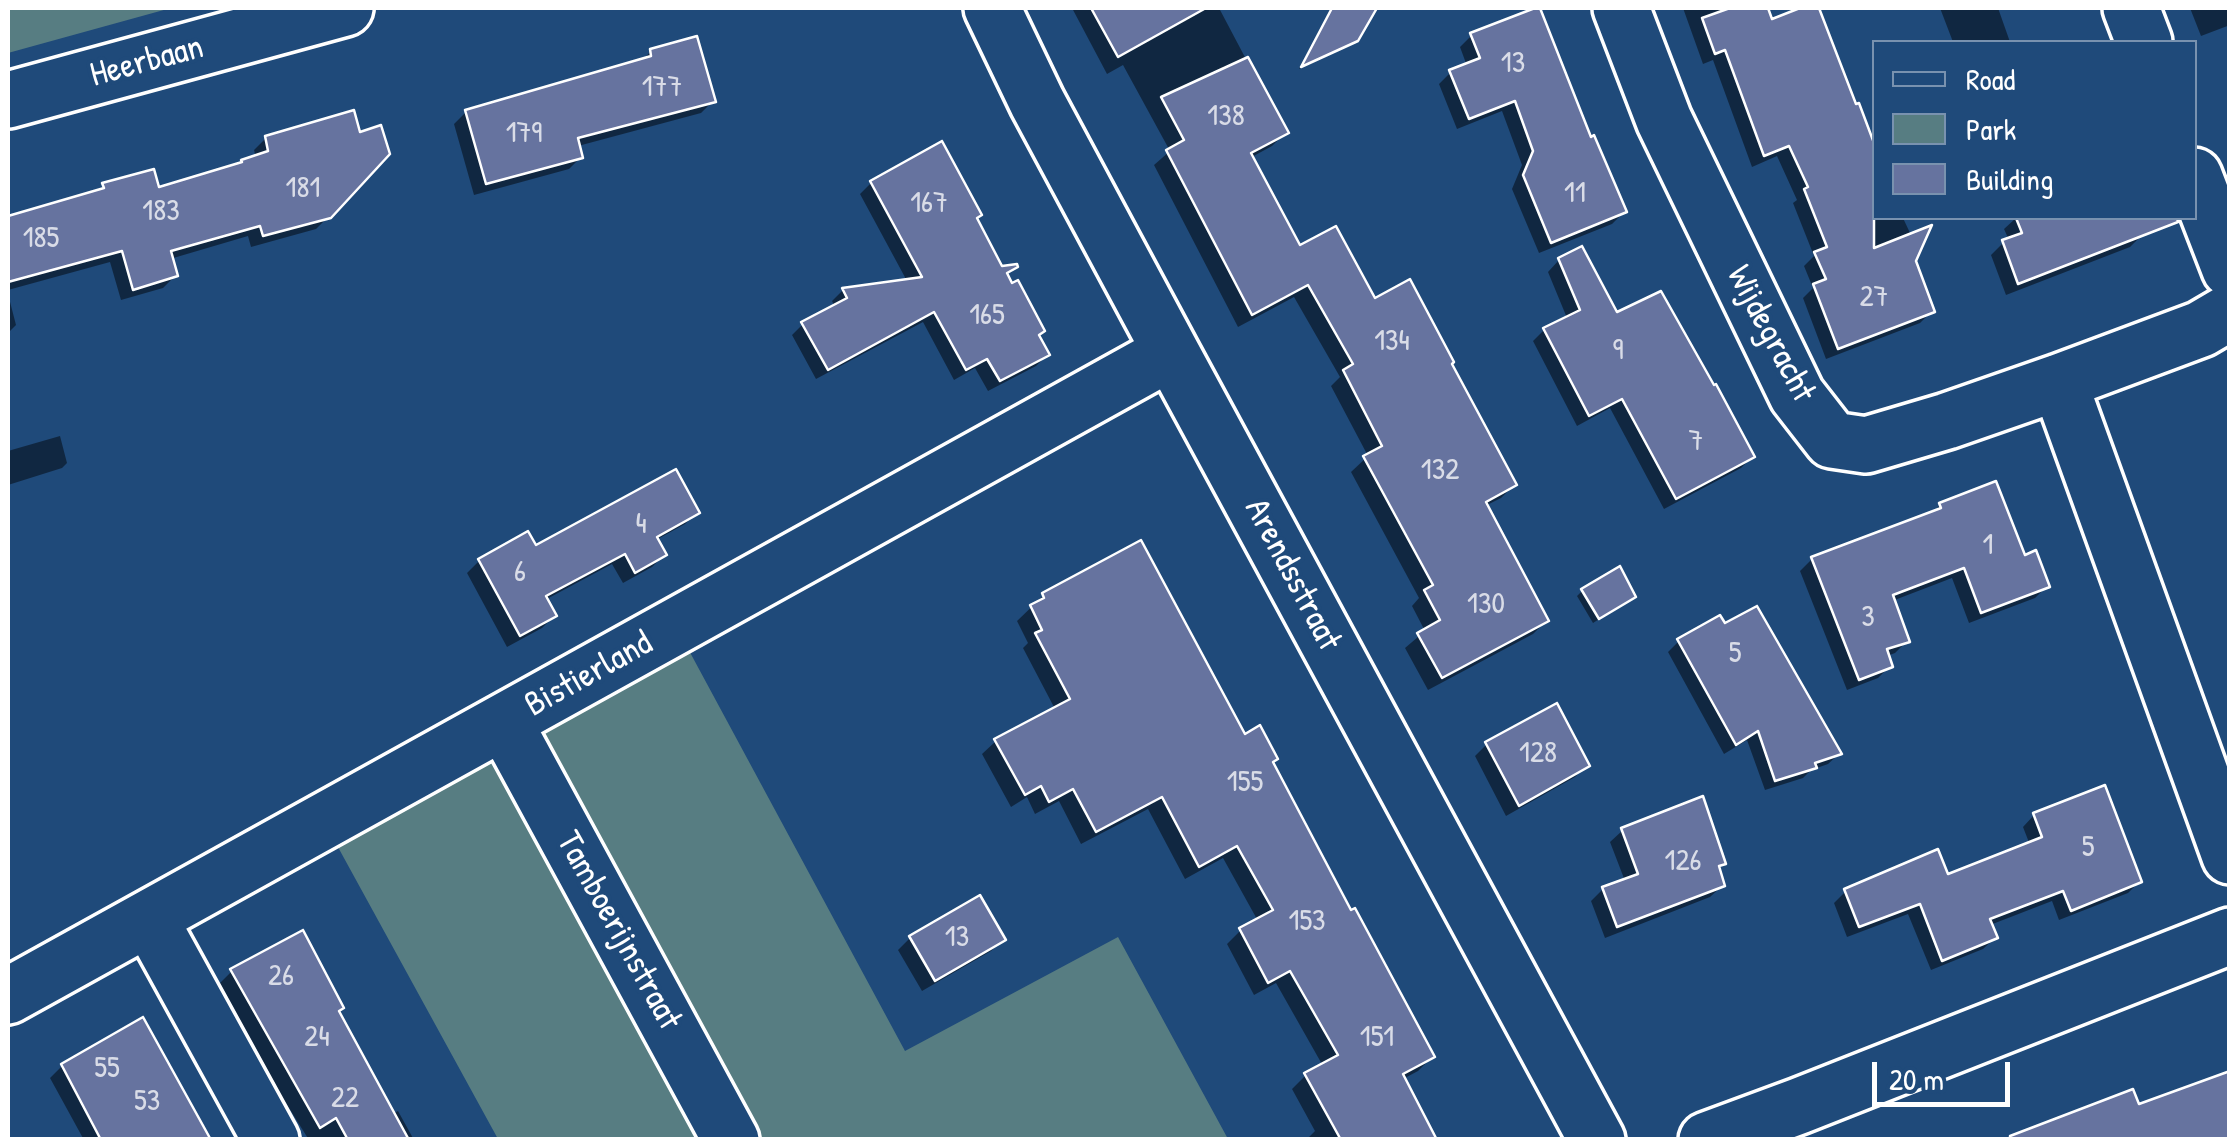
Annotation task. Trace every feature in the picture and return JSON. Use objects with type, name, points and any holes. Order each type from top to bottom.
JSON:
[{"type":"street","name":"Heerbaan","points":[[8,100],[345,8]]},
{"type":"street","name":"Arendsstraat","points":[[992,8],[1171,352],[1597,1140]]},
{"type":"street","name":"Wijdegracht","points":[[1621,8],[1664,120],[1797,395],[1832,440],[1866,444],[1947,420],[2201,329],[2230,312]]},
{"type":"street","points":[[2131,8],[2143,40]]},
{"type":"street","points":[[2197,184],[2230,269]]},
{"type":"street","name":"Bistierland","points":[[8,996],[1171,352]]},
{"type":"street","points":[[2059,382],[2230,856]]},
{"type":"street","name":"Tamboerijnstraat","points":[[504,722],[731,1140]]},
{"type":"street","points":[[148,918],[270,1140]]},
{"type":"street","points":[[1707,1140],[2230,936]]},
{"type":"green space","points":[[8,8],[171,8],[8,53]]},
{"type":"green space","points":[[686,645],[905,1051],[1118,937],[1228,1139],[498,1139],[333,838]]},
{"type":"building","points":[[1091,8],[1206,8],[1118,57]]},
{"type":"building","points":[[1332,8],[1377,8],[1358,41],[1301,67]]},
{"type":"building","points":[[1540,8],[1591,137],[1594,135],[1627,212],[1551,243],[1523,175],[1533,151],[1515,101],[1469,119],[1449,70],[1480,58],[1470,33]]},
{"type":"building","points":[[1730,8],[1768,8],[1772,19],[1800,8],[1819,8],[1872,138],[1874,248],[1932,225],[1916,261],[1935,312],[1838,349],[1813,284],[1826,279],[1814,252],[1827,247],[1804,189],[1808,187],[1789,146],[1764,156],[1725,50],[1715,54],[1702,18]]},
{"type":"building","points":[[697,36],[716,102],[578,138],[583,158],[486,184],[465,110],[651,56],[650,49]]},
{"type":"building","points":[[1248,57],[1289,133],[1251,153],[1300,245],[1336,226],[1375,298],[1410,279],[1517,485],[1486,502],[1549,621],[1442,678],[1417,633],[1440,620],[1424,590],[1433,585],[1363,456],[1382,446],[1343,370],[1353,364],[1308,285],[1252,315],[1166,150],[1184,140],[1161,97]]},
{"type":"building","points":[[354,110],[360,132],[381,125],[390,154],[331,218],[263,236],[260,226],[171,251],[178,276],[133,290],[122,251],[8,282],[8,216],[154,169],[159,187],[242,162],[268,151],[265,136]]},
{"type":"building","points":[[942,141],[982,215],[977,218],[1002,266],[1017,264],[1007,273],[1012,283],[1018,280],[1045,331],[1039,335],[1050,355],[1000,381],[987,359],[966,370],[934,312],[828,370],[801,322],[847,298],[842,288],[922,277],[870,181]]},
{"type":"building","points":[[2017,220],[2178,222],[2018,284],[2002,240],[2022,233]]},
{"type":"building","points":[[1582,246],[1617,312],[1661,291],[1755,457],[1676,499],[1622,399],[1589,416],[1543,328],[1580,310],[1558,258]]},
{"type":"building","points":[[676,469],[700,513],[657,537],[667,555],[635,573],[625,554],[546,596],[557,616],[520,636],[478,559],[528,531],[536,545]]},
{"type":"building","points":[[1996,481],[2025,555],[2036,550],[2050,587],[1981,613],[1964,568],[1893,595],[1910,642],[1887,649],[1893,667],[1859,680],[1811,557],[1941,508],[1939,503]]},
{"type":"building","points":[[1141,540],[1245,734],[1260,725],[1278,759],[1273,762],[1351,910],[1355,908],[1435,1057],[1403,1074],[1437,1140],[1341,1140],[1304,1073],[1338,1055],[1290,971],[1268,983],[1239,928],[1273,910],[1237,846],[1199,867],[1162,797],[1096,832],[1073,789],[1049,802],[1041,786],[1025,795],[994,739],[1070,699],[1035,633],[1042,630],[1030,605],[1044,598],[1042,593]]},
{"type":"building","points":[[1620,566],[1636,597],[1599,619],[1581,589]]},
{"type":"building","points":[[1757,606],[1842,754],[1815,763],[1817,768],[1775,781],[1758,731],[1736,745],[1677,639],[1720,615],[1725,623]]},
{"type":"building","points":[[1557,703],[1590,766],[1519,806],[1485,742]]},
{"type":"building","points":[[2105,785],[2142,882],[2071,911],[2063,891],[1990,919],[1998,938],[1942,961],[1920,904],[1859,927],[1844,889],[1938,849],[1948,874],[2042,837],[2033,813]]},
{"type":"building","points":[[1703,796],[1726,864],[1719,866],[1725,886],[1617,927],[1602,887],[1638,874],[1621,828]]},
{"type":"building","points":[[980,895],[1006,940],[935,981],[909,936]]},
{"type":"building","points":[[303,930],[344,1008],[339,1011],[409,1140],[348,1140],[336,1118],[320,1128],[230,969]]},
{"type":"building","points":[[143,1017],[211,1140],[101,1140],[61,1064]]},
{"type":"building","points":[[2230,1071],[2230,1140],[2010,1140],[2010,1136],[2133,1089],[2139,1104]]}]
